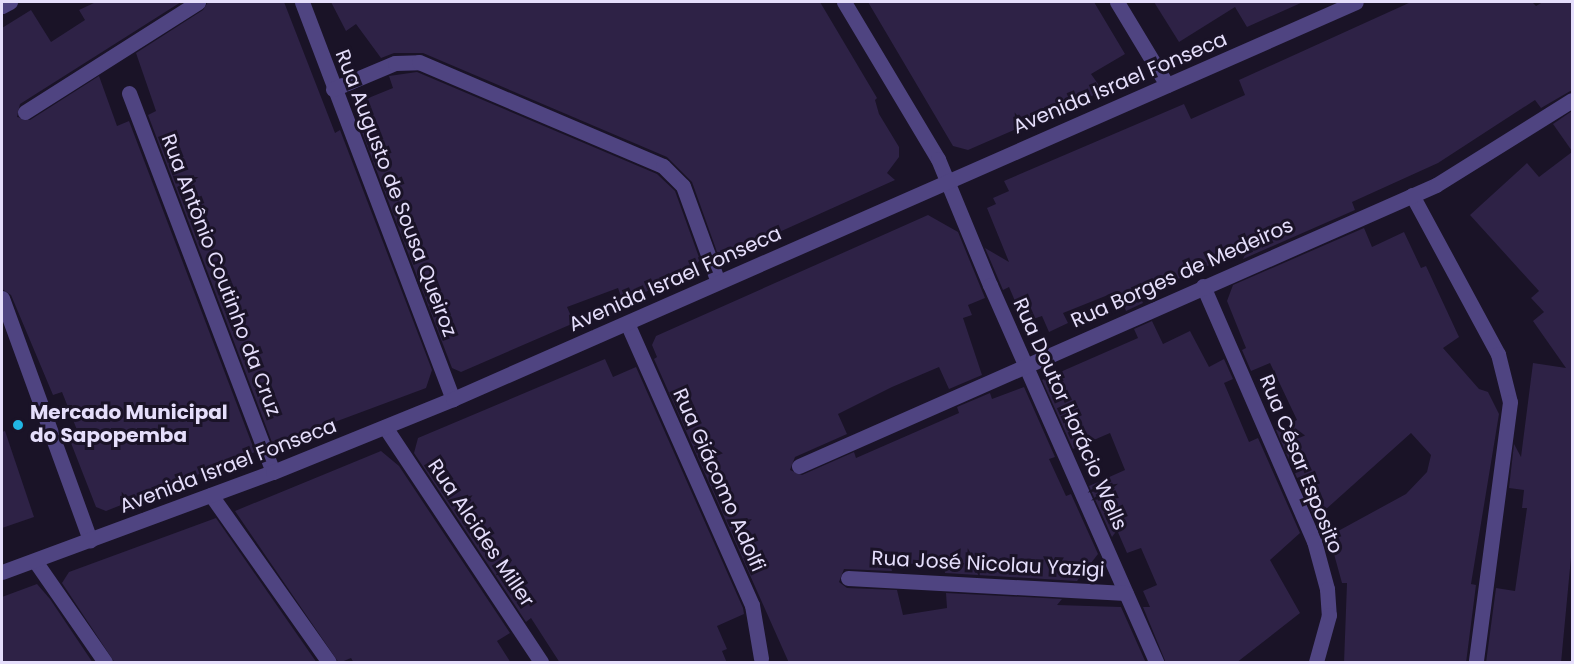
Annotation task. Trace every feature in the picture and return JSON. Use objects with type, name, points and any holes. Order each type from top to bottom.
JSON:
[{"type":"street","points":[[2,6],[10,2]]},
{"type":"street","points":[[26,112],[198,2]]},
{"type":"street","name":"Rua Augusto de Sousa Queiroz","points":[[302,2],[333,89],[453,399]]},
{"type":"street","name":"Rua Doutor Horácio Wells","points":[[844,2],[919,123],[947,181],[1156,663]]},
{"type":"street","points":[[1117,2],[1167,85]]},
{"type":"street","name":"Avenida Israel Fonseca","points":[[2,572],[273,472],[453,399],[1356,2]]},
{"type":"street","points":[[333,89],[395,63],[419,62],[663,166],[683,186],[718,282]]},
{"type":"street","name":"Rua Antônio Coutinho da Cruz","points":[[129,93],[273,472]]},
{"type":"street","name":"Rua Borges de Medeiros","points":[[799,466],[1025,364],[1436,185],[1572,99]]},
{"type":"street","points":[[1412,195],[1498,354],[1510,402],[1476,663]]},
{"type":"street","name":"Rua César Esposito","points":[[1203,286],[1314,541],[1327,589],[1329,615],[1316,663]]},
{"type":"street","points":[[2,298],[90,540]]},
{"type":"street","name":"Rua Giácomo Adolfi","points":[[627,323],[753,605],[761,658]]},
{"type":"street","name":"Rua Alcides Miller","points":[[385,427],[541,663]]},
{"type":"street","points":[[211,495],[329,663]]},
{"type":"street","points":[[35,561],[105,663]]},
{"type":"street","name":"Rua José Nicolau Yazigi","points":[[848,578],[1126,593]]},
{"type":"building","points":[[96,2],[181,2],[20,104],[17,117],[30,120],[99,76],[117,126],[129,121],[255,452],[106,511],[96,507],[71,443],[78,440],[77,430],[62,392],[53,395],[11,295],[2,289],[2,28],[31,10],[51,42],[85,20],[79,10]]},
{"type":"building","points":[[208,2],[284,2],[335,133],[340,130],[432,370],[426,388],[273,445],[148,115],[156,111],[136,53],[203,10]]},
{"type":"building","points":[[331,2],[820,2],[877,98],[875,100],[879,114],[899,147],[899,157],[887,173],[895,180],[726,256],[717,252],[692,182],[667,157],[423,53],[394,53],[381,58],[356,24],[346,31]]},
{"type":"building","points":[[868,2],[1094,2],[1125,54],[1091,74],[1103,91],[968,150],[953,146]]},
{"type":"building","points":[[1154,2],[1303,2],[1247,27],[1235,7],[1179,42]]},
{"type":"building","points":[[1411,2],[1532,2],[1536,6],[1543,2],[1572,2],[1572,90],[1541,108],[1535,100],[1438,163],[1352,202],[1355,210],[1243,259],[1248,248],[1140,296],[1143,303],[1126,311],[1118,291],[1063,313],[1068,323],[1049,332],[1042,316],[1024,322],[1009,287],[1003,290],[985,248],[1009,262],[987,208],[996,204],[993,198],[1009,191],[1004,181],[1184,104],[1191,119],[1245,95],[1239,80]]},
{"type":"building","points":[[417,72],[657,174],[675,191],[700,260],[688,273],[623,302],[618,288],[567,307],[574,323],[461,372],[452,368],[358,122],[373,115],[366,99],[393,88],[389,76]]},
{"type":"building","points":[[1572,111],[1572,151],[1553,124]]},
{"type":"building","points":[[1572,152],[1572,547],[1561,663],[1486,663],[1496,588],[1515,591],[1527,508],[1522,508],[1524,490],[1509,488],[1514,444],[1521,457],[1533,363],[1566,368],[1533,321],[1544,312],[1531,298],[1539,291],[1470,215],[1527,163],[1539,177]]},
{"type":"building","points":[[928,215],[958,232],[985,298],[968,305],[972,315],[963,318],[982,375],[949,389],[939,367],[892,387],[838,414],[847,434],[795,457],[790,470],[802,475],[854,452],[856,458],[959,413],[957,407],[990,393],[992,399],[1024,387],[1055,457],[1049,459],[1066,496],[1071,494],[1098,554],[1077,581],[945,573],[944,566],[890,562],[892,571],[844,569],[839,582],[847,588],[897,590],[903,615],[947,608],[946,593],[1062,599],[1057,605],[1121,607],[1146,663],[789,663],[654,359],[657,357],[652,345],[656,336]]},
{"type":"building","points":[[1364,228],[1372,247],[1404,232],[1421,268],[1426,266],[1459,337],[1443,348],[1479,389],[1488,392],[1499,414],[1471,584],[1476,585],[1466,663],[1344,663],[1347,583],[1342,583],[1329,536],[1406,494],[1427,472],[1431,455],[1411,433],[1315,519],[1276,430],[1297,420],[1270,363],[1251,371],[1242,350],[1246,348],[1227,301],[1233,285]]},
{"type":"building","points":[[1152,321],[1163,344],[1190,331],[1209,367],[1224,359],[1233,379],[1224,383],[1249,442],[1258,438],[1300,533],[1270,560],[1300,613],[1236,663],[1166,663],[1143,607],[1150,607],[1143,591],[1157,585],[1141,548],[1127,553],[1117,530],[1112,537],[1089,486],[1125,470],[1110,433],[1073,449],[1042,380],[1138,338],[1134,329]]},
{"type":"building","points":[[605,359],[613,377],[636,367],[743,608],[744,614],[717,626],[727,649],[722,651],[727,663],[560,663],[531,618],[526,622],[414,453],[418,438]]},
{"type":"building","points":[[5,431],[34,517],[2,528],[2,432]]},
{"type":"building","points":[[381,451],[399,466],[510,633],[497,641],[511,663],[354,663],[351,658],[339,663],[235,511]]},
{"type":"building","points":[[216,518],[317,663],[115,663],[62,583],[69,572]]},
{"type":"building","points":[[37,584],[50,599],[93,663],[2,663],[2,597]]},
{"type":"place","name":"Mercado Municipal do Sapopemba","points":[[18,425]]}]
